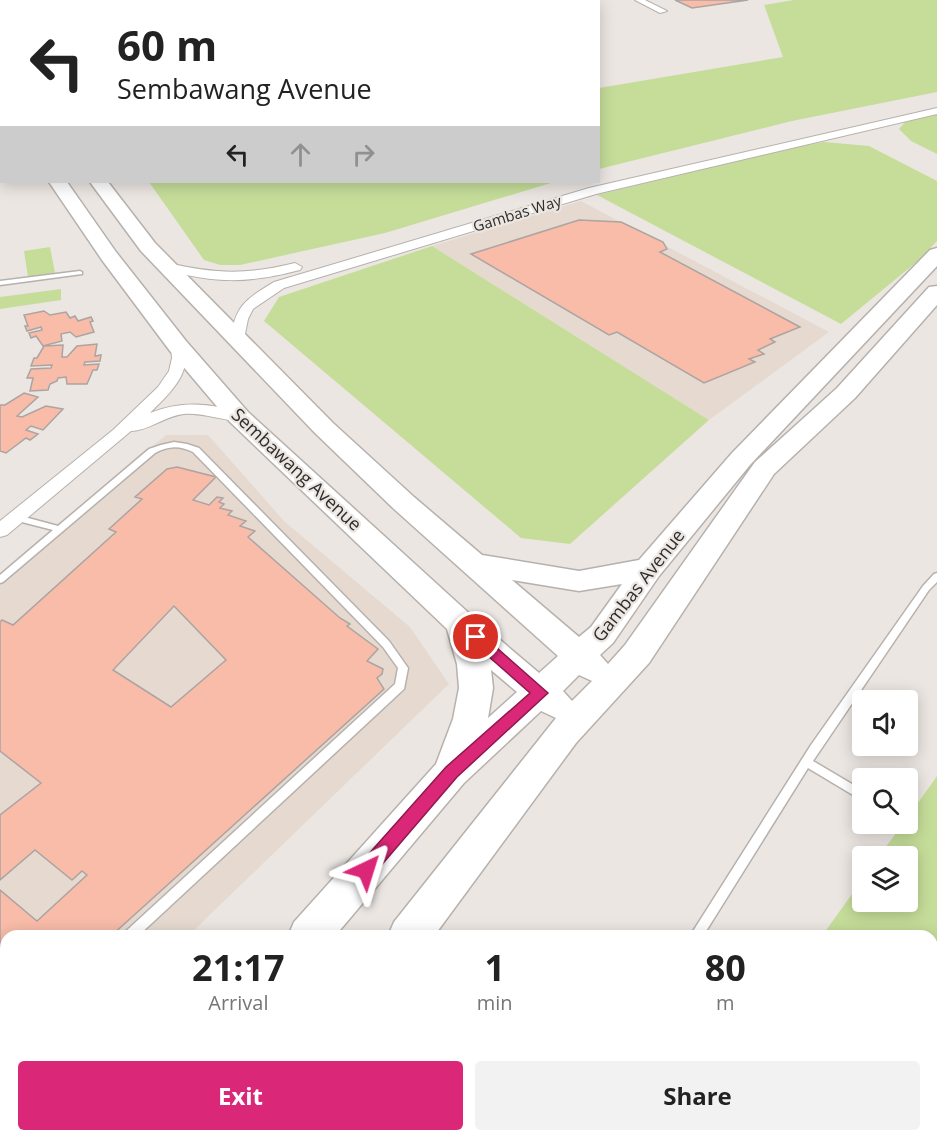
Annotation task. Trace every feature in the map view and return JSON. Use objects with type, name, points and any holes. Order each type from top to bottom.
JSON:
[{"type":"main road","name":"Sembawang Avenue","points":[[59,183],[109,256],[178,346],[239,417],[461,624],[541,693],[576,719]]},
{"type":"main road","points":[[100,183],[148,247],[340,443],[404,503],[579,657],[611,682]]},
{"type":"main road","name":"Gambas Avenue","points":[[314,930],[451,772],[541,693],[602,635],[648,568],[741,459],[937,254]]},
{"type":"main road","name":"Gambas Avenue","points":[[414,930],[576,719],[637,654],[764,468],[846,393],[937,292]]},
{"type":"main road","points":[[476,564],[579,581],[648,568]]},
{"type":"main road","points":[[451,772],[471,718],[477,687],[471,656],[461,624]]},
{"type":"street","points":[[639,0],[663,11]]},
{"type":"street","name":"Gambas Way","points":[[600,181],[937,104]]},
{"type":"street","name":"Gambas Way","points":[[238,341],[239,317],[247,306],[279,285],[593,191],[937,111]]},
{"type":"street","name":"Gambas Way","points":[[168,267],[225,279],[266,275],[591,183]]},
{"type":"street","points":[[0,531],[119,434],[164,390],[177,371],[180,358],[178,346]]},
{"type":"street","points":[[119,434],[152,418],[183,408],[206,407],[239,417]]},
{"type":"lane","points":[[0,283],[80,273]]},
{"type":"lane","points":[[0,580],[153,451],[165,445],[185,444],[196,450],[386,644],[404,668],[400,686],[136,930]]},
{"type":"lane","points":[[17,518],[60,529]]},
{"type":"lane","points":[[700,930],[806,762],[926,588],[937,576]]},
{"type":"lane","points":[[806,762],[852,789]]},
{"type":"shaded area","points":[[581,201],[829,332],[709,420],[432,246]]},
{"type":"shaded area","points":[[166,435],[208,435],[284,521],[410,627],[449,684],[194,930],[0,930],[0,574]]},
{"type":"green space","points":[[794,0],[937,0],[937,92],[792,121],[600,169],[600,88],[783,57],[764,5]]},
{"type":"green space","points":[[937,114],[937,154],[911,141],[899,129],[905,122]]},
{"type":"green space","points":[[824,142],[869,146],[937,181],[937,241],[919,260],[841,324],[597,195],[795,147]]},
{"type":"green space","points":[[150,183],[551,183],[385,233],[240,265],[220,265],[204,260]]},
{"type":"green space","points":[[432,246],[709,420],[570,544],[521,538],[264,321],[279,297]]},
{"type":"green space","points":[[50,247],[55,273],[28,277],[24,251]]},
{"type":"green space","points":[[61,289],[61,300],[0,309],[0,297]]},
{"type":"green space","points":[[937,776],[937,930],[826,930],[852,894],[852,912],[918,912],[918,846],[886,846],[896,834],[918,834],[918,803]]},
{"type":"building","points":[[675,0],[748,0],[692,8]]},
{"type":"building","points":[[579,220],[621,222],[663,242],[667,249],[660,252],[800,327],[770,339],[775,342],[758,350],[764,354],[749,359],[755,362],[704,383],[617,332],[609,335],[471,254]]},
{"type":"building","points":[[44,311],[50,315],[66,312],[70,318],[75,316],[78,321],[91,317],[93,321],[90,322],[94,332],[76,337],[70,332],[61,334],[62,341],[43,346],[36,336],[31,338],[29,333],[42,330],[41,327],[27,331],[25,326],[28,326],[24,315]]},
{"type":"building","points":[[97,344],[95,356],[101,355],[100,361],[85,362],[84,365],[99,364],[97,370],[93,370],[87,384],[67,384],[66,377],[58,378],[50,384],[48,390],[30,391],[33,378],[27,378],[31,369],[51,368],[52,365],[31,366],[34,358],[37,358],[44,346],[63,345],[62,357],[67,357],[77,346]]},
{"type":"building","points":[[24,393],[38,397],[17,416],[22,417],[46,406],[63,409],[43,430],[31,426],[26,430],[38,434],[30,440],[26,438],[6,453],[0,451],[0,405],[5,405]]},
{"type":"building","points":[[177,467],[216,477],[193,500],[209,505],[217,497],[223,498],[219,502],[224,504],[220,508],[232,511],[228,515],[246,521],[240,526],[255,531],[248,537],[340,618],[350,624],[347,626],[378,649],[367,661],[383,669],[382,674],[377,678],[384,689],[118,930],[0,930],[0,890],[37,921],[87,875],[82,871],[72,880],[35,850],[0,880],[0,815],[41,783],[0,751],[0,622],[2,620],[13,625],[116,532],[109,529],[142,499],[135,497],[167,469]],"holes":[[[174,606],[226,660],[171,707],[113,670]]]},
{"type":"route","points":[[366,870],[451,772],[541,693],[476,637]]}]
